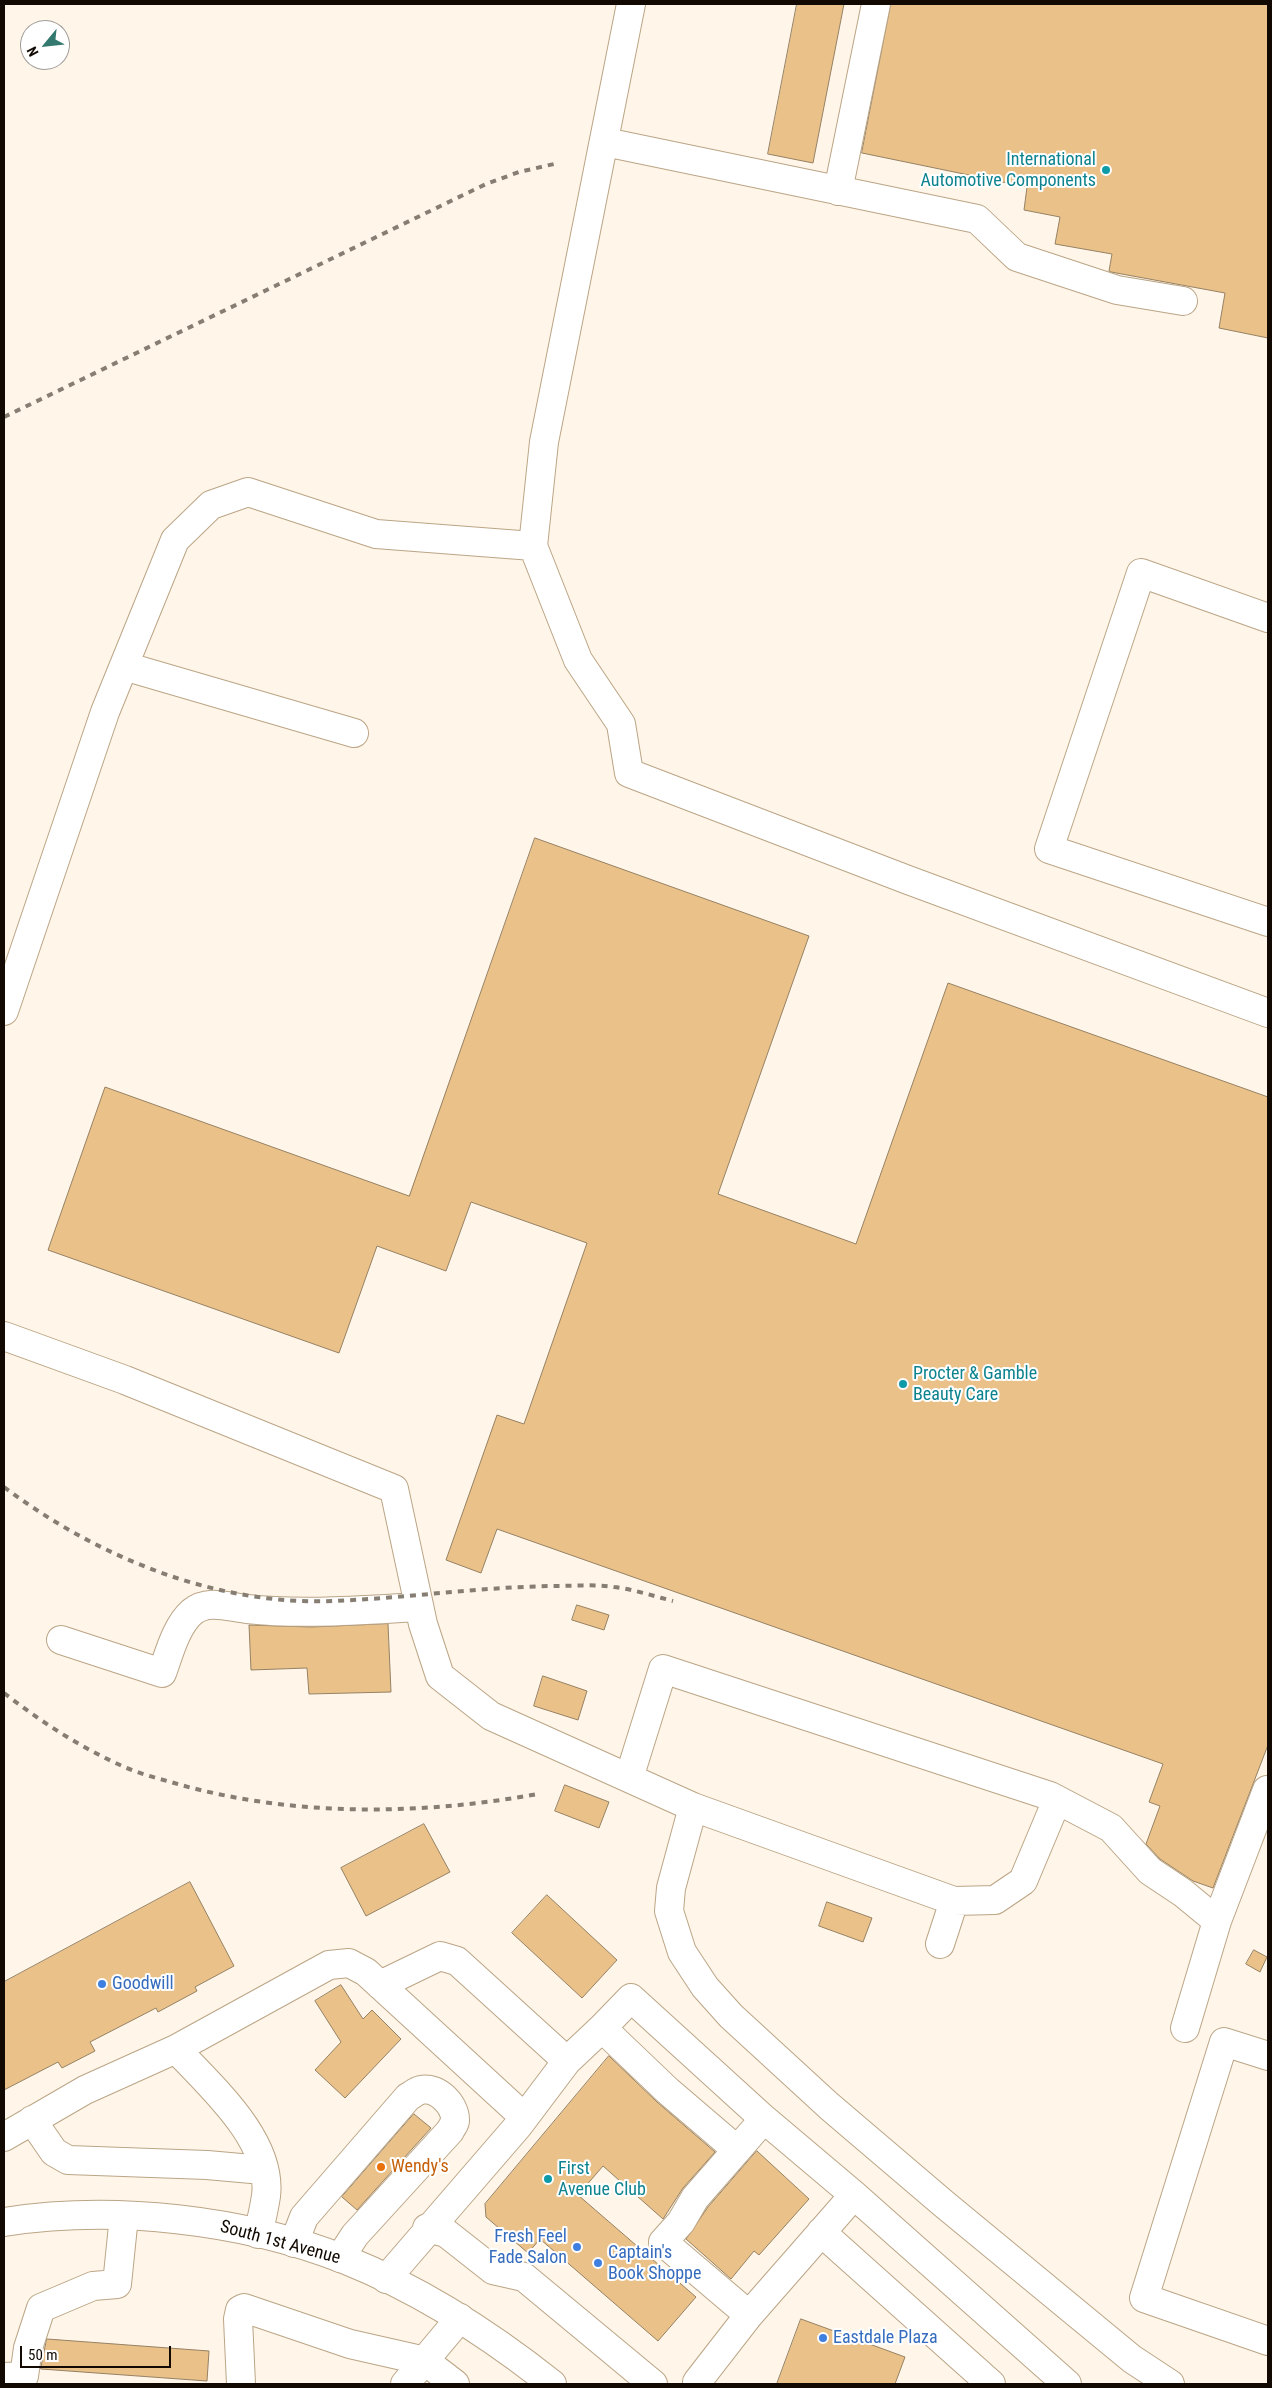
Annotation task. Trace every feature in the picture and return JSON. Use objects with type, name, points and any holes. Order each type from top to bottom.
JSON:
[{"type":"main road","points":[[631,4],[544,442],[534,546],[578,660],[621,724],[629,773],[768,828],[1268,1014]]},
{"type":"main road","points":[[838,191],[876,4]]},
{"type":"main road","points":[[605,142],[977,219],[1017,257],[1117,290],[1184,301]]},
{"type":"main road","points":[[4,1011],[105,712],[175,540],[211,505],[248,492],[376,534],[534,546]]},
{"type":"main road","points":[[1268,618],[1141,573],[1049,849],[1268,922]]},
{"type":"main road","points":[[124,666],[354,733]]},
{"type":"main road","points":[[4,1336],[125,1380],[394,1489],[419,1607],[440,1676],[491,1716],[694,1807],[954,1901],[995,1900],[1023,1881],[1057,1800]]},
{"type":"main road","points":[[61,1640],[162,1673],[181,1626],[192,1612],[208,1604],[248,1609],[330,1612],[419,1607]]},
{"type":"main road","points":[[629,1778],[663,1669],[1057,1800],[1111,1828],[1150,1871],[1183,1893],[1217,1921]]},
{"type":"main road","points":[[1185,2028],[1217,1921],[1267,1790]]},
{"type":"main road","points":[[694,1807],[671,1888],[669,1911],[682,1952],[705,1987],[731,2016],[829,2106],[944,2204],[1132,2359],[1170,2384]]},
{"type":"main road","points":[[940,1944],[954,1901]]},
{"type":"main road","points":[[380,1985],[440,1956],[457,1961],[567,2061]]},
{"type":"main road","points":[[4,2137],[85,2090],[176,2049],[329,1965],[349,1963],[366,1972],[524,2117]]},
{"type":"main road","points":[[386,2279],[524,2117],[567,2061],[631,1998],[764,2119],[854,2195],[1067,2384]]},
{"type":"main road","points":[[602,2028],[668,2091],[737,2150]]},
{"type":"main road","points":[[1268,2056],[1224,2042],[1144,2298],[1268,2341]]},
{"type":"main road","points":[[176,2049],[239,2117],[256,2146],[263,2170],[266,2195],[258,2234]]},
{"type":"main road","points":[[294,2243],[304,2217],[408,2098],[422,2090],[432,2090],[441,2094],[452,2108],[455,2121],[450,2131],[354,2235],[340,2258]]},
{"type":"main road","points":[[750,2315],[663,2242],[681,2222],[695,2198],[764,2119]]},
{"type":"main road","points":[[32,2120],[54,2152],[68,2160],[206,2165],[263,2170]]},
{"type":"main road","points":[[696,2383],[750,2315],[854,2195]]},
{"type":"main road","name":"South 1st Avenue","points":[[4,2222],[59,2215],[124,2216],[188,2221],[294,2243],[340,2258],[412,2290],[460,2318],[520,2358],[552,2384]]},
{"type":"main road","points":[[4,2377],[24,2376],[28,2348],[41,2308],[93,2286],[117,2284],[124,2216]]},
{"type":"main road","points":[[428,2228],[446,2233],[493,2270],[524,2277],[653,2384]]},
{"type":"main road","points":[[822,2232],[992,2384]]},
{"type":"main road","points":[[241,2384],[238,2318],[240,2310],[244,2308],[350,2344],[425,2361],[455,2384]]},
{"type":"main road","points":[[405,2384],[460,2318]]},
{"type":"building","points":[[797,4],[844,4],[813,163],[768,154]]},
{"type":"building","name":"International Automotive Components","points":[[891,4],[1268,4],[1268,338],[1219,328],[1225,293],[1111,272],[1109,271],[1112,254],[1055,244],[1060,217],[1024,210],[1027,187],[862,153]]},
{"type":"building","name":"Procter & Gamble Beauty Care","points":[[535,838],[809,936],[718,1194],[856,1244],[948,983],[1268,1097],[1268,1745],[1213,1888],[1193,1881],[1160,1859],[1146,1844],[1160,1806],[1149,1802],[1163,1764],[497,1529],[481,1573],[446,1560],[497,1415],[524,1424],[587,1243],[471,1202],[446,1271],[377,1246],[339,1353],[48,1250],[105,1087],[409,1196]]},
{"type":"building","points":[[577,1605],[609,1615],[604,1630],[572,1620]]},
{"type":"building","points":[[388,1624],[391,1692],[309,1694],[307,1668],[251,1670],[249,1625],[311,1627]]},
{"type":"building","points":[[543,1676],[587,1691],[578,1720],[534,1706]]},
{"type":"building","points":[[565,1785],[609,1802],[599,1828],[555,1811]]},
{"type":"building","points":[[424,1824],[450,1872],[366,1916],[341,1868]]},
{"type":"building","name":"Goodwill","points":[[190,1882],[234,1966],[195,1987],[197,1991],[158,2012],[156,2008],[90,2042],[95,2051],[62,2068],[58,2062],[4,2090],[4,1982]]},
{"type":"building","points":[[547,1895],[617,1960],[582,1998],[512,1933]]},
{"type":"building","points":[[827,1902],[872,1918],[863,1942],[819,1926]]},
{"type":"building","points":[[1254,1950],[1267,1957],[1260,1972],[1246,1964]]},
{"type":"building","points":[[341,1985],[363,2019],[372,2010],[401,2039],[345,2098],[315,2070],[341,2042],[315,2001]]},
{"type":"building","points":[[609,2056],[657,2102],[715,2152],[683,2188],[663,2219],[603,2166],[578,2195],[696,2297],[658,2341],[540,2239],[528,2253],[486,2217],[485,2204]]},
{"type":"building","name":"Wendy's","points":[[414,2114],[431,2128],[357,2210],[342,2197]]},
{"type":"building","points":[[757,2151],[809,2199],[759,2255],[754,2251],[731,2279],[686,2239],[708,2207]]},
{"type":"building","name":"Eastdale Plaza","points":[[801,2319],[905,2357],[895,2384],[777,2384]]},
{"type":"building","points":[[47,2339],[209,2351],[207,2381],[41,2369]]},
{"type":"railway","points":[[4,417],[486,184],[519,172],[554,164]]},
{"type":"railway","points":[[4,1487],[78,1535],[118,1555],[202,1586],[246,1595],[290,1600],[334,1601],[498,1588],[591,1585],[628,1589],[673,1601]]},
{"type":"railway","points":[[4,1693],[60,1732],[89,1750],[120,1765],[181,1785],[225,1795],[269,1803],[314,1807],[404,1809],[494,1801],[538,1794]]},
{"type":"place","name":"International Automotive Components","points":[[1106,170]]},
{"type":"place","name":"Procter & Gamble Beauty Care","points":[[903,1384]]},
{"type":"place","name":"Goodwill","points":[[102,1984]]},
{"type":"place","name":"Wendy's","points":[[381,2167]]},
{"type":"place","name":"First Avenue Club","points":[[548,2179]]},
{"type":"place","name":"Fresh Feel Fade Salon","points":[[577,2247]]},
{"type":"place","name":"Captain's Book Shoppe","points":[[598,2263]]},
{"type":"place","name":"Eastdale Plaza","points":[[823,2338]]}]
